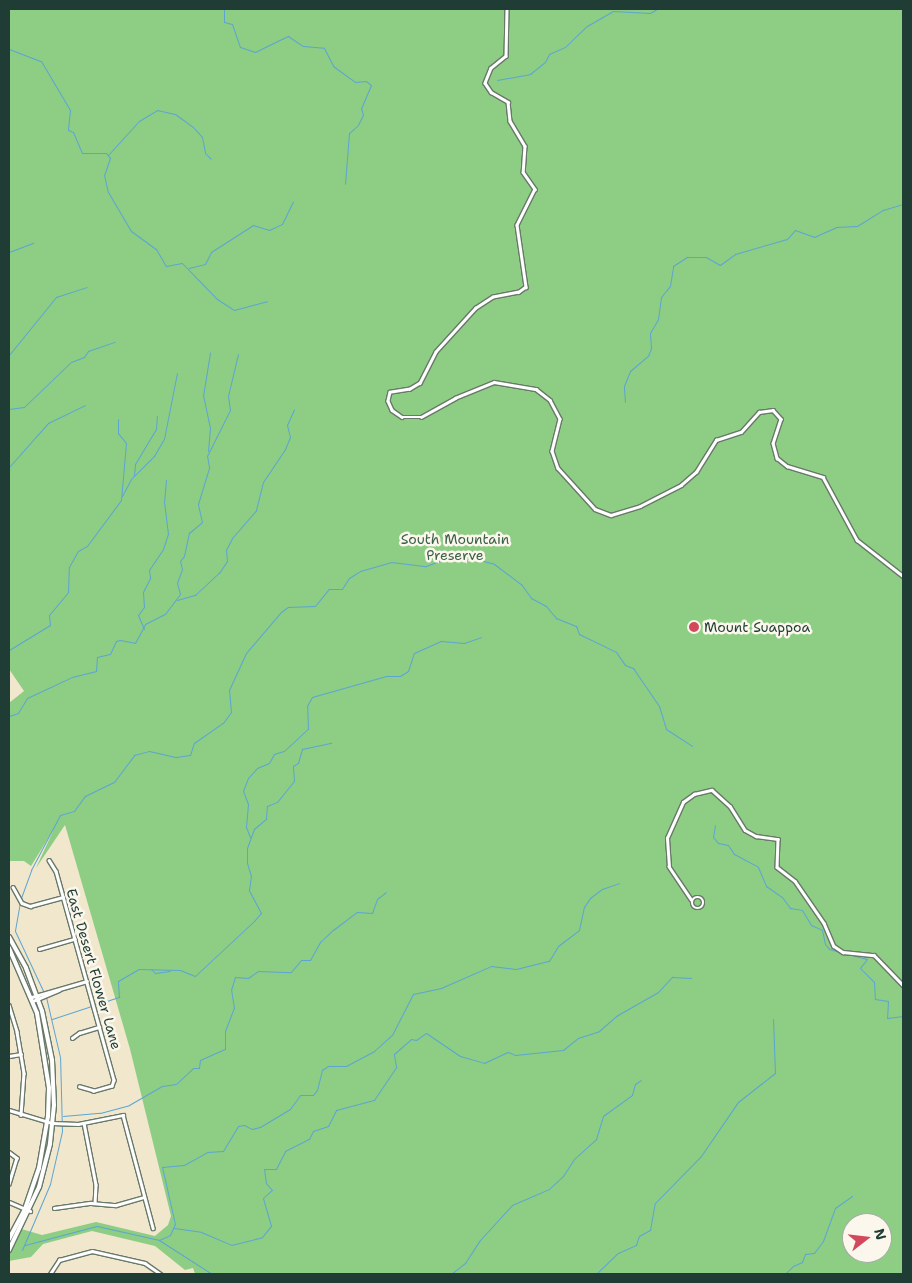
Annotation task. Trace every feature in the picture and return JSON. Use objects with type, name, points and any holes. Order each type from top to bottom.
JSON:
[{"type":"street","points":[[508,9],[506,56],[491,68],[485,83],[488,89],[509,104],[510,121],[525,146],[523,172],[535,189],[517,222],[526,287],[519,292],[496,296],[476,308],[436,352],[420,383],[410,389],[390,392],[388,398],[392,410],[402,417],[421,417],[453,398],[494,382],[536,389],[550,400],[560,420],[552,451],[558,468],[595,509],[611,515],[640,506],[681,485],[696,472],[716,440],[741,432],[759,412],[773,410],[782,419],[773,443],[777,458],[784,464],[823,477],[857,540],[903,576]]},
{"type":"street","points":[[692,900],[702,898],[704,905],[696,908],[669,867],[666,838],[683,802],[694,794],[712,790],[730,806],[745,830],[756,836],[778,839],[777,867],[795,881],[824,923],[834,946],[844,952],[874,955],[903,985]]},
{"type":"street","name":"East Desert Flower Lane","points":[[49,860],[63,897],[115,1084],[94,1091],[80,1087]]},
{"type":"street","points":[[13,887],[17,898],[22,903],[30,906],[63,897]]},
{"type":"street","points":[[9,937],[35,998],[53,1066],[52,1124],[45,1168],[30,1211],[9,1250]]},
{"type":"street","points":[[39,949],[75,939]]},
{"type":"street","points":[[9,948],[35,998],[47,1066],[47,1123],[39,1168],[25,1209],[9,1240]]},
{"type":"street","points":[[35,998],[86,981]]},
{"type":"street","points":[[9,1004],[21,1054],[24,1087],[21,1115]]},
{"type":"street","points":[[72,1038],[79,1033],[99,1027]]},
{"type":"street","points":[[9,1056],[21,1054]]},
{"type":"street","points":[[47,1066],[53,1066]]},
{"type":"street","points":[[9,1110],[52,1124],[84,1123],[123,1115],[153,1228]]},
{"type":"street","points":[[84,1123],[96,1185],[95,1202]]},
{"type":"street","points":[[9,1152],[16,1155],[9,1184]]},
{"type":"street","points":[[54,1208],[95,1202],[116,1205],[144,1197]]},
{"type":"street","points":[[9,1202],[30,1211]]},
{"type":"street","points":[[50,1274],[60,1260],[99,1251],[145,1264],[161,1274]]},
{"type":"green space","name":"South Mountain Preserve","points":[[9,9],[903,9],[903,1274],[195,1274],[193,1268],[185,1270],[155,1246],[92,1231],[43,1244],[31,1257],[9,1261],[9,1245],[18,1228],[42,1235],[96,1222],[155,1236],[168,1225],[171,1216],[130,1049],[65,825],[36,868],[54,829],[31,866],[24,861],[9,861],[9,703],[24,691],[9,669]]},
{"type":"waterway","points":[[224,9],[224,22],[232,24],[240,47],[255,52],[288,36],[303,46],[324,48],[333,66],[355,82],[366,81],[371,85],[361,108],[363,115],[358,125],[349,133],[345,184]]},
{"type":"waterway","points":[[497,80],[530,74],[545,62],[549,54],[565,47],[587,26],[613,11],[650,13],[657,9]]},
{"type":"waterway","points":[[9,49],[41,61],[70,110],[68,130],[73,132],[82,153],[106,153],[110,158],[104,175],[108,192],[131,231],[156,249],[166,266],[182,263],[217,299],[234,310],[267,301]]},
{"type":"waterway","points":[[108,155],[139,121],[157,110],[175,114],[193,127],[202,137],[205,153],[211,159]]},
{"type":"waterway","points":[[189,268],[205,264],[211,252],[253,225],[269,230],[282,224],[293,201]]},
{"type":"waterway","points":[[625,402],[624,386],[630,371],[648,356],[651,348],[650,333],[658,319],[661,297],[670,286],[673,266],[687,257],[706,257],[720,265],[735,254],[787,239],[795,230],[814,237],[836,227],[857,226],[883,210],[903,204]]},
{"type":"waterway","points":[[9,252],[33,243]]},
{"type":"waterway","points":[[9,355],[56,297],[86,287]]},
{"type":"waterway","points":[[9,409],[24,407],[71,362],[84,357],[88,351],[114,342]]},
{"type":"waterway","points":[[208,451],[210,428],[203,396],[210,353]]},
{"type":"waterway","points":[[9,716],[18,713],[27,698],[72,677],[96,671],[97,657],[110,654],[116,641],[135,643],[145,624],[165,614],[180,594],[177,583],[182,569],[180,561],[184,556],[189,533],[202,522],[198,504],[209,467],[207,456],[230,410],[228,396],[238,354]]},
{"type":"waterway","points":[[122,496],[131,479],[154,456],[164,439],[177,373]]},
{"type":"waterway","points":[[9,467],[48,423],[85,405]]},
{"type":"waterway","points":[[177,600],[195,595],[219,573],[227,561],[226,550],[232,538],[256,510],[263,482],[285,449],[290,437],[287,425],[294,409]]},
{"type":"waterway","points":[[134,476],[135,464],[156,429],[157,416]]},
{"type":"waterway","points":[[9,650],[50,625],[49,615],[68,592],[69,567],[78,551],[87,546],[121,500],[126,443],[118,433],[118,419]]},
{"type":"waterway","points":[[144,629],[138,615],[144,607],[143,592],[150,578],[149,570],[163,549],[168,534],[164,503],[166,480]]},
{"type":"waterway","points":[[21,898],[31,870],[60,815],[74,811],[85,796],[114,782],[134,755],[149,751],[176,757],[190,755],[194,743],[223,723],[231,712],[229,690],[246,653],[281,612],[288,607],[315,606],[329,589],[342,589],[349,578],[360,571],[391,562],[426,566],[457,554],[494,564],[521,584],[531,598],[546,606],[556,618],[576,626],[579,634],[616,652],[625,665],[633,668],[659,706],[666,729],[692,746]]},
{"type":"waterway","points":[[250,837],[246,827],[248,804],[243,791],[248,778],[257,768],[269,763],[274,754],[284,751],[308,729],[307,706],[312,697],[386,676],[400,676],[408,671],[414,653],[441,641],[464,643],[481,637]]},
{"type":"waterway","points":[[52,1019],[119,997],[118,981],[139,969],[180,970],[195,976],[254,921],[261,913],[249,890],[251,876],[247,863],[247,848],[254,829],[266,819],[267,806],[277,802],[294,781],[293,766],[298,763],[302,749],[331,743]]},
{"type":"waterway","points":[[715,825],[713,837],[718,843],[728,845],[734,854],[758,867],[766,886],[782,897],[790,908],[802,910],[811,925],[822,930],[825,944],[829,949],[867,959],[860,968],[874,982],[875,999],[888,1001],[887,1018],[903,1016]]},
{"type":"waterway","points":[[159,1240],[170,1235],[175,1224],[162,1167],[184,1165],[207,1152],[223,1151],[238,1126],[244,1125],[252,1129],[260,1127],[290,1109],[300,1095],[313,1095],[317,1090],[322,1070],[328,1066],[346,1066],[374,1051],[392,1035],[413,994],[441,988],[491,966],[516,969],[549,961],[558,946],[579,930],[584,907],[590,898],[602,889],[619,883]]},
{"type":"waterway","points":[[63,1116],[100,1113],[129,1105],[162,1086],[176,1084],[193,1068],[199,1068],[200,1060],[225,1049],[225,1031],[234,1008],[231,990],[235,977],[248,978],[258,971],[291,972],[301,960],[310,960],[320,942],[357,912],[372,913],[377,899],[386,892]]},
{"type":"waterway","points":[[20,902],[15,931],[44,993]]},
{"type":"waterway","points":[[151,969],[155,973],[170,971]]},
{"type":"waterway","points":[[174,1228],[201,1232],[231,1245],[262,1237],[271,1226],[263,1198],[272,1190],[266,1183],[264,1169],[276,1169],[285,1151],[309,1139],[313,1131],[328,1126],[336,1110],[374,1100],[396,1067],[394,1054],[411,1039],[416,1040],[426,1033],[460,1056],[484,1063],[508,1052],[515,1055],[563,1050],[578,1038],[599,1031],[616,1016],[658,992],[672,977],[691,978]]},
{"type":"waterway","points":[[22,1250],[50,1184],[62,1131],[60,1057],[46,997]]},
{"type":"waterway","points":[[596,1274],[618,1253],[636,1245],[639,1236],[650,1230],[655,1203],[701,1156],[738,1102],[775,1073],[773,1019]]},
{"type":"waterway","points":[[451,1274],[465,1263],[480,1240],[512,1205],[549,1189],[563,1176],[574,1159],[596,1139],[603,1116],[632,1095],[635,1084],[641,1080]]},
{"type":"waterway","points":[[779,1274],[785,1274],[793,1266],[802,1262],[805,1254],[814,1253],[823,1241],[835,1208],[852,1196]]},
{"type":"waterway","points":[[25,1245],[97,1226],[159,1240],[212,1274]]},
{"type":"place","name":"Mount Suappoa","points":[[694,627]]}]
